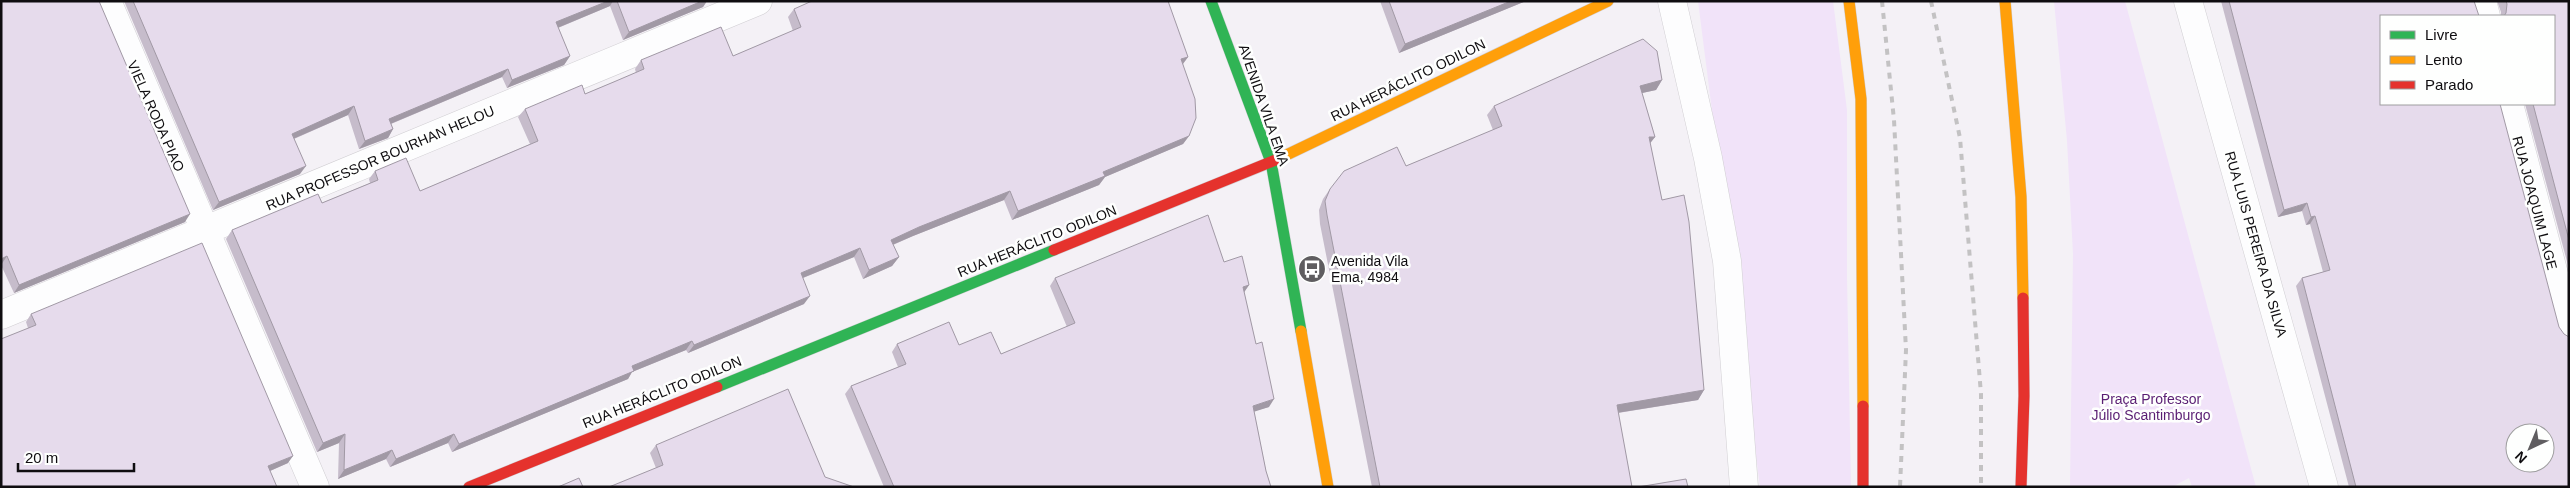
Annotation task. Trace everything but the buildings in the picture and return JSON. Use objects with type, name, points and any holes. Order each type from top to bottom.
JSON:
[{"type":"main road","name":"AVENIDA VILA EMA","points":[[1211,1],[1271,162],[1328,487]]},
{"type":"main road","name":"RUA HERÁCLITO ODILON","points":[[469,487],[1271,162],[1608,1]]},
{"type":"main road","points":[[1849,1],[1861,99],[1863,487]]},
{"type":"main road","points":[[2004,2],[2021,197],[2024,396],[2021,487]]},
{"type":"main road","points":[[1852,19],[1863,7]]},
{"type":"street","name":"VIELA RODA PIAO","points":[[107,1],[315,487]]},
{"type":"street","name":"RUA PROFESSOR BOURHAN HELOU","points":[[1,315],[758,1]]},
{"type":"street","points":[[1672,1],[1708,158],[1727,261],[1744,487]]},
{"type":"street","name":"RUA LUIS PEREIRA DA SILVA","points":[[2188,1],[2324,487]]},
{"type":"street","points":[[2482,1],[2486,15]]},
{"type":"street","name":"RUA JOAQUIM LAGE","points":[[2509,105],[2569,331]]},
{"type":"green space","points":[[1698,1],[1833,1],[1847,110],[1847,278],[1851,487],[1760,487]]},
{"type":"green space","name":"Praça Professor Júlio Scantimburgo","points":[[2054,1],[2125,1],[2256,487],[2192,487],[2189,478],[2172,487],[2070,487],[2073,254],[2067,141]]},
{"type":"railway","points":[[1882,1],[1894,120],[1906,350],[1900,487]]},
{"type":"railway","points":[[1931,1],[1960,138],[1981,394],[1981,487]]},
{"type":"traffic: fast","points":[[1211,1],[1271,162],[1301,331]]},
{"type":"traffic: fast","points":[[717,387],[1054,250]]},
{"type":"traffic: slow","points":[[1278,159],[1608,1]]},
{"type":"traffic: slow","points":[[1849,1],[1861,99],[1863,406]]},
{"type":"traffic: slow","points":[[2005,1],[2021,197],[2023,298]]},
{"type":"traffic: slow","points":[[1301,331],[1328,487]]},
{"type":"traffic: jam","points":[[1054,250],[1278,159]]},
{"type":"traffic: jam","points":[[2021,487],[2024,396],[2023,298]]},
{"type":"traffic: jam","points":[[469,487],[717,387]]},
{"type":"traffic: jam","points":[[1863,406],[1863,487]]},
{"type":"place","name":"Avenida Vila Ema, 4984","points":[[1312,269]]}]
